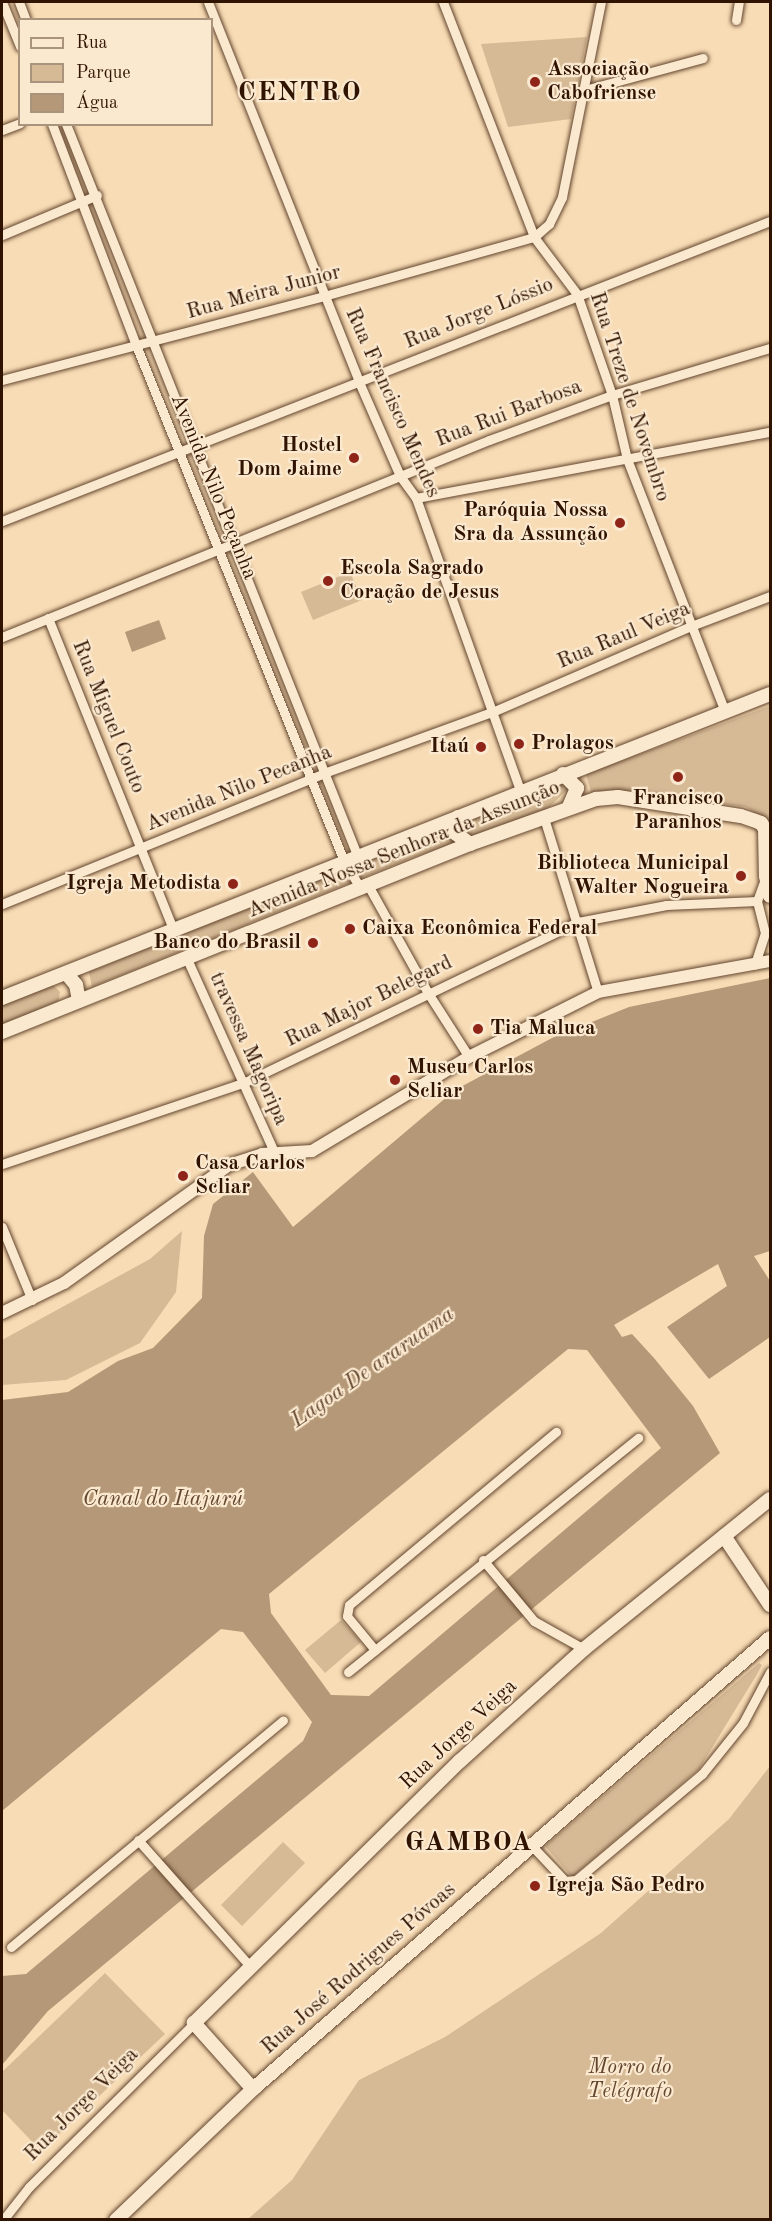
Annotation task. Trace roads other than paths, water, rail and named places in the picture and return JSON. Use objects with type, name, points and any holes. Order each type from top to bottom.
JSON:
[{"type":"main road","name":"Avenida Nossa Senhora da Assunção","points":[[2,998],[174,931],[357,855],[458,817],[520,790],[771,694]]},
{"type":"main road","points":[[563,774],[577,788],[569,807]]},
{"type":"main road","name":"Avenida Nossa Senhora da Assunção","points":[[2,1032],[369,887],[470,844],[569,807],[618,797],[754,820],[765,829],[764,899]]},
{"type":"main road","points":[[458,817],[455,833],[470,844]]},
{"type":"main road","points":[[66,973],[76,985],[79,1001]]},
{"type":"main road","name":"Rua Jorge Veiga","points":[[194,2023],[459,1761],[584,1649],[771,1499]]},
{"type":"main road","points":[[724,1536],[771,1605]]},
{"type":"main road","name":"Rua José Rodrigues Póvoas","points":[[116,2220],[253,2089],[771,1638]]},
{"type":"main road","points":[[194,2023],[253,2089]]},
{"type":"street","points":[[19,2],[25,18]]},
{"type":"street","name":"Rua Francisco Mendes","points":[[208,2],[359,382],[400,476],[416,498],[520,790]]},
{"type":"street","name":"Rua Treze de Novembro","points":[[443,2],[534,237],[578,294],[612,395],[627,459],[724,712]]},
{"type":"street","points":[[534,237],[558,211],[585,90],[601,2]]},
{"type":"street","points":[[736,20],[739,2]]},
{"type":"street","points":[[4,3],[18,41]]},
{"type":"street","points":[[585,90],[703,58]]},
{"type":"street","points":[[2,130],[18,124]]},
{"type":"street","name":"Avenida Nilo Peçanha","points":[[53,126],[136,345],[344,861],[358,884],[369,887],[428,993],[469,1057]]},
{"type":"street","name":"Avenida Nilo Peçanha","points":[[67,126],[97,195],[152,341],[357,855]]},
{"type":"street","points":[[2,235],[97,195]]},
{"type":"street","name":"Rua Jorge Lóssio","points":[[2,521],[180,453],[578,294],[771,221]]},
{"type":"street","name":"Rua Meira Junior","points":[[2,380],[324,296],[534,237]]},
{"type":"street","name":"Rua Rui Barbosa","points":[[219,549],[400,476],[612,395],[771,348]]},
{"type":"street","points":[[416,498],[771,432]]},
{"type":"street","points":[[2,637],[219,549]]},
{"type":"street","name":"Rua Raul Veiga","points":[[492,712],[691,626],[771,596]]},
{"type":"street","name":"Rua Miguel Couto","points":[[48,618],[174,931]]},
{"type":"street","name":"Avenida Nilo Pecanha","points":[[2,904],[142,849],[324,773],[492,712]]},
{"type":"street","points":[[543,818],[578,922],[598,992]]},
{"type":"street","points":[[755,964],[765,933],[764,899]]},
{"type":"street","name":"Rua Major Belegard","points":[[2,1164],[243,1083],[578,922],[666,905],[764,899]]},
{"type":"street","name":"travessa Magoripa","points":[[187,959],[275,1154]]},
{"type":"street","points":[[2,1313],[64,1283],[230,1165],[246,1157],[312,1151],[469,1057],[598,992],[771,961]]},
{"type":"street","points":[[2,1227],[32,1300]]},
{"type":"street","points":[[375,1650],[347,1616],[349,1605],[556,1432]]},
{"type":"street","points":[[348,1672],[483,1560],[638,1438]]},
{"type":"street","points":[[483,1560],[534,1621],[584,1649]]},
{"type":"street","points":[[532,1846],[566,1881],[576,1880],[702,1774],[743,1723],[771,1672]]},
{"type":"street","points":[[11,1947],[283,1720]]},
{"type":"street","points":[[138,1840],[195,1907],[250,1966]]},
{"type":"street","name":"Rua Jorge Veiga","points":[[3,2220],[30,2187],[194,2023]]},
{"type":"water","points":[[159,620],[166,639],[132,652],[125,632]]},
{"type":"water","name":"Canal do Itajurú","points":[[770,978],[770,1251],[754,1256],[770,1281],[770,1337],[709,1379],[667,1327],[727,1286],[718,1264],[614,1325],[622,1337],[632,1334],[654,1358],[693,1406],[720,1453],[48,2011],[2,2065],[2,1976],[26,1974],[303,1741],[312,1722],[243,1632],[221,1629],[2,1811],[2,1400],[68,1392],[118,1361],[153,1348],[202,1298],[204,1236],[213,1204],[253,1172],[293,1227],[455,1090],[552,1038],[629,1007]],"holes":[[[568,1349],[587,1350],[661,1448],[369,1696],[331,1695],[271,1613],[269,1594]]]},
{"type":"place","name":"Associação Cabofriense","points":[[535,82]]},
{"type":"place","name":"Hostel Dom Jaime","points":[[354,458]]},
{"type":"place","name":"Paróquia Nossa Sra da Assunção","points":[[620,523]]},
{"type":"place","name":"Escola Sagrado Coração de Jesus","points":[[328,581]]},
{"type":"place","name":"Prolagos","points":[[519,744]]},
{"type":"place","name":"Itaú","points":[[481,747]]},
{"type":"place","name":"Francisco Paranhos","points":[[678,777]]},
{"type":"place","name":"Biblioteca Municipal Walter Nogueira","points":[[741,876]]},
{"type":"place","name":"Igreja Metodista","points":[[233,884]]},
{"type":"place","name":"Caixa Econômica Federal","points":[[350,929]]},
{"type":"place","name":"Banco do Brasil","points":[[313,943]]},
{"type":"place","name":"Tia Maluca","points":[[478,1029]]},
{"type":"place","name":"Museu Carlos Scliar","points":[[395,1080]]},
{"type":"place","name":"Casa Carlos Scliar","points":[[183,1176]]},
{"type":"place","name":"Igreja São Pedro","points":[[535,1886]]},
{"type":"district","name":"CENTRO","points":[[300,93]]},
{"type":"district","name":"GAMBOA","points":[[469,1843]]},
{"type":"water label","name":"Lagoa De araruama","points":[[373,1368]]},
{"type":"park label","name":"Morro do Telégrafo","points":[[630,2080]]}]
